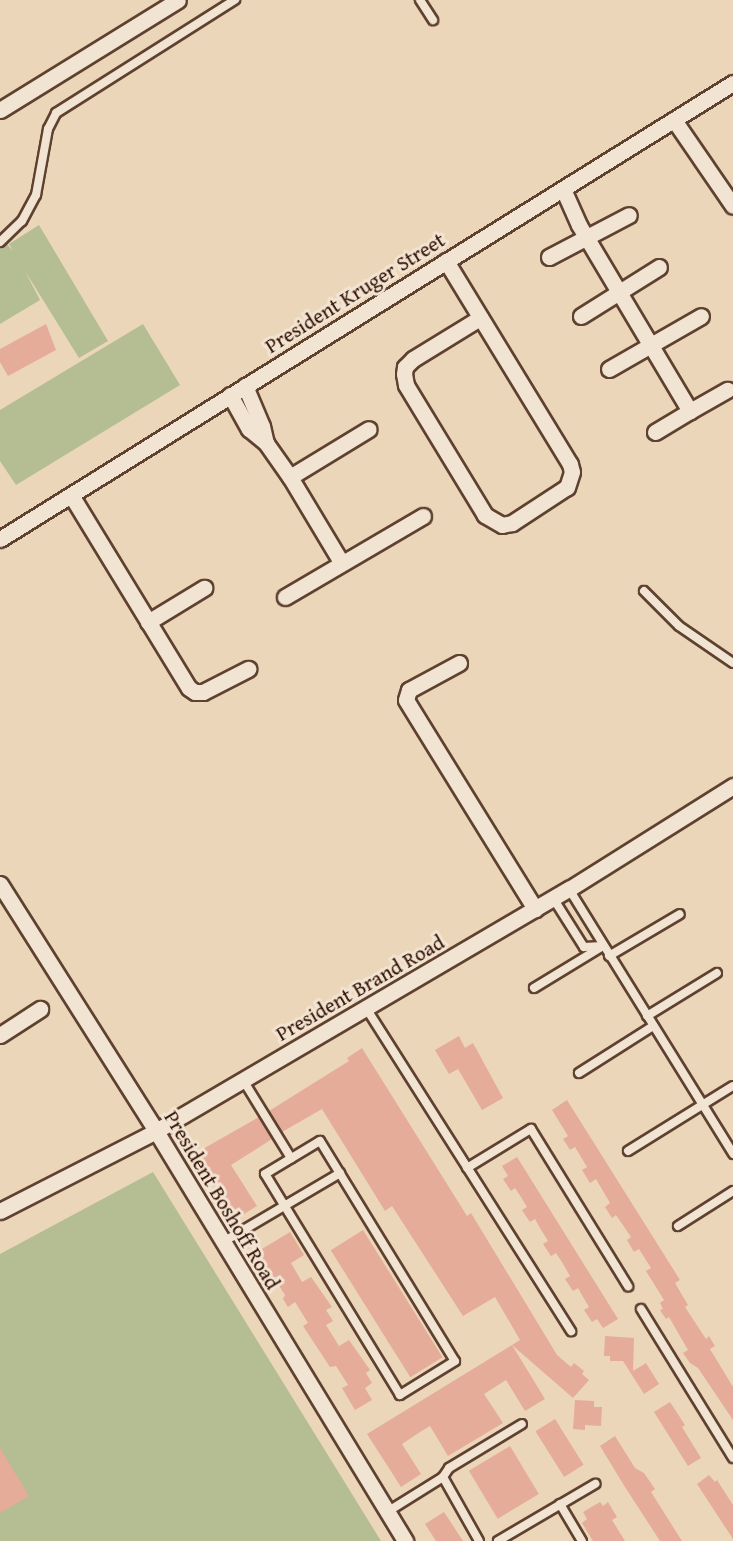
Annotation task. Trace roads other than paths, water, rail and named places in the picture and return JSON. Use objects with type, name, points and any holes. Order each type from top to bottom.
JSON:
[{"type":"street","points":[[0,110],[178,0]]},
{"type":"street","name":"President Kruger Street","points":[[0,538],[733,83]]},
{"type":"street","points":[[674,120],[733,206]]},
{"type":"street","points":[[563,189],[586,237],[690,411]]},
{"type":"street","points":[[549,256],[629,215]]},
{"type":"street","points":[[446,261],[570,464],[572,472],[567,487],[512,523],[502,525],[485,516],[406,385],[404,374],[405,367],[413,359],[480,318]]},
{"type":"street","points":[[581,316],[659,267]]},
{"type":"street","points":[[609,369],[701,315]]},
{"type":"street","points":[[245,386],[262,426],[266,443]]},
{"type":"street","points":[[655,432],[727,390]]},
{"type":"street","points":[[230,395],[249,429],[266,443],[290,477],[341,562]]},
{"type":"street","points":[[290,477],[369,429]]},
{"type":"street","points":[[70,495],[189,688],[195,692],[202,692],[248,669]]},
{"type":"street","points":[[285,597],[341,562],[423,516]]},
{"type":"street","points":[[148,622],[204,588]]},
{"type":"street","points":[[459,663],[409,690],[406,700],[535,909]]},
{"type":"street","name":"President Brand Road","points":[[0,1211],[156,1131],[569,889],[733,786]]},
{"type":"street","name":"President Boshoff Road","points":[[0,884],[156,1131],[405,1541]]},
{"type":"street","points":[[0,1035],[40,1009]]},
{"type":"lane","points":[[0,242],[22,221],[36,195],[48,129],[56,113],[235,0]]},
{"type":"lane","points":[[420,0],[433,20]]},
{"type":"lane","points":[[644,591],[679,626],[733,663]]},
{"type":"lane","points":[[569,889],[733,1154]]},
{"type":"lane","points":[[553,898],[584,947],[603,946]]},
{"type":"lane","points":[[609,956],[680,914]]},
{"type":"lane","points":[[534,988],[603,946]]},
{"type":"lane","points":[[647,1016],[717,973]]},
{"type":"lane","points":[[366,1008],[571,1331]]},
{"type":"lane","points":[[579,1073],[653,1026]]},
{"type":"lane","points":[[243,1080],[291,1158]]},
{"type":"lane","points":[[628,1150],[733,1086]]},
{"type":"lane","points":[[467,1168],[531,1130],[628,1286]]},
{"type":"lane","points":[[320,1141],[456,1361],[400,1395],[265,1174],[291,1158],[320,1141]]},
{"type":"lane","points":[[223,1242],[340,1173]]},
{"type":"lane","points":[[678,1226],[733,1191]]},
{"type":"lane","points":[[641,1309],[733,1458]]},
{"type":"lane","points":[[387,1512],[443,1477],[449,1468],[522,1424]]},
{"type":"lane","points":[[443,1477],[479,1541]]},
{"type":"lane","points":[[498,1541],[595,1484]]},
{"type":"lane","points":[[560,1504],[582,1541]]}]
